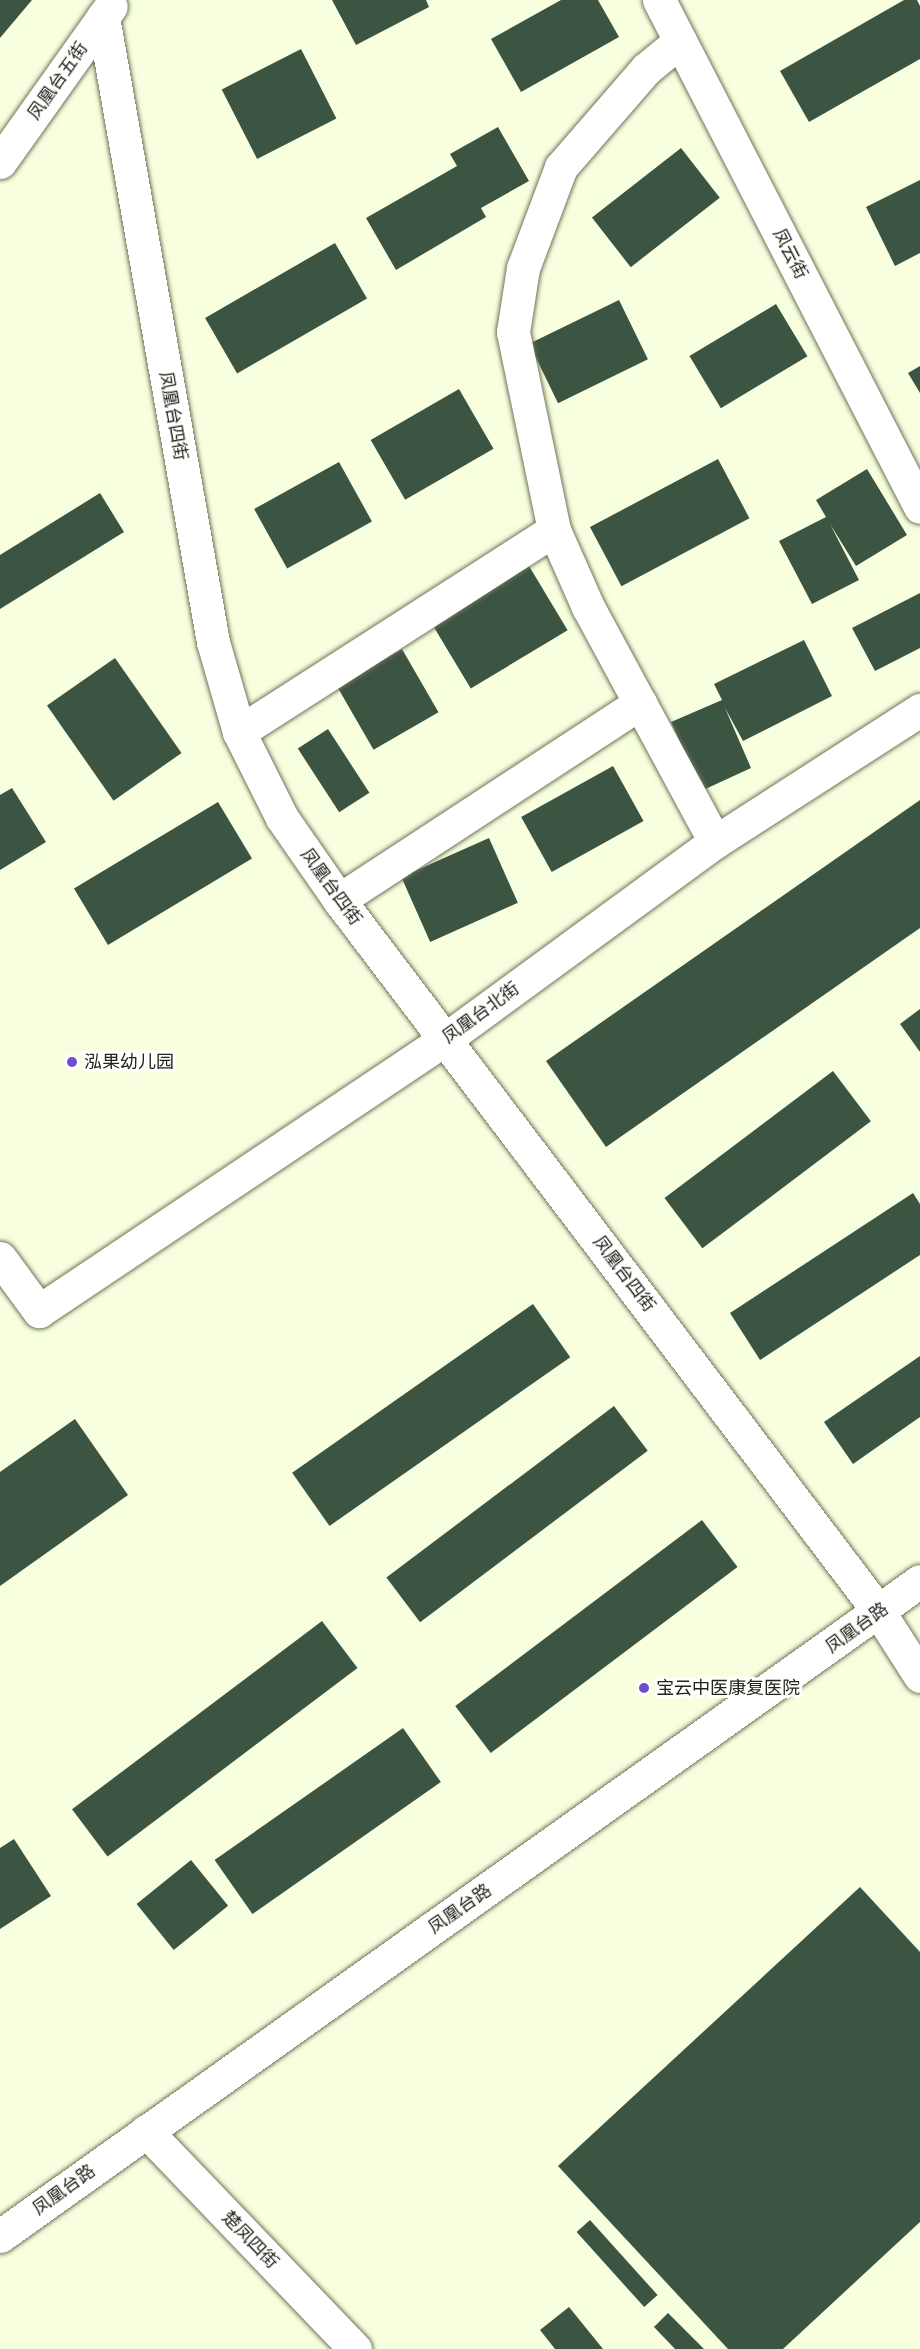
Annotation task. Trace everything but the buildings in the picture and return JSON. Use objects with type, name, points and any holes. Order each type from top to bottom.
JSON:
[{"type":"street","name":"凤云街","points":[[659,0],[920,507]]},
{"type":"street","name":"凤凰台五街","points":[[0,162],[110,8]]},
{"type":"street","name":"凤凰台四街","points":[[110,8],[213,642],[239,732],[282,818],[339,900],[447,1038],[879,1612],[920,1676]]},
{"type":"street","points":[[680,41],[646,69],[561,167],[523,268],[513,332],[554,530],[588,608],[715,842]]},
{"type":"street","points":[[239,732],[554,530]]},
{"type":"street","points":[[339,900],[640,704]]},
{"type":"street","name":"凤凰台北街","points":[[0,1258],[39,1311],[447,1038],[715,842],[920,710]]},
{"type":"street","name":"凤凰台路","points":[[0,2236],[920,1581]]},
{"type":"street","name":"楚凤四街","points":[[146,2131],[355,2349]]},
{"type":"place","name":"泓果幼儿园","points":[[72,1062]]},
{"type":"place","name":"宝云中医康复医院","points":[[644,1688]]}]
